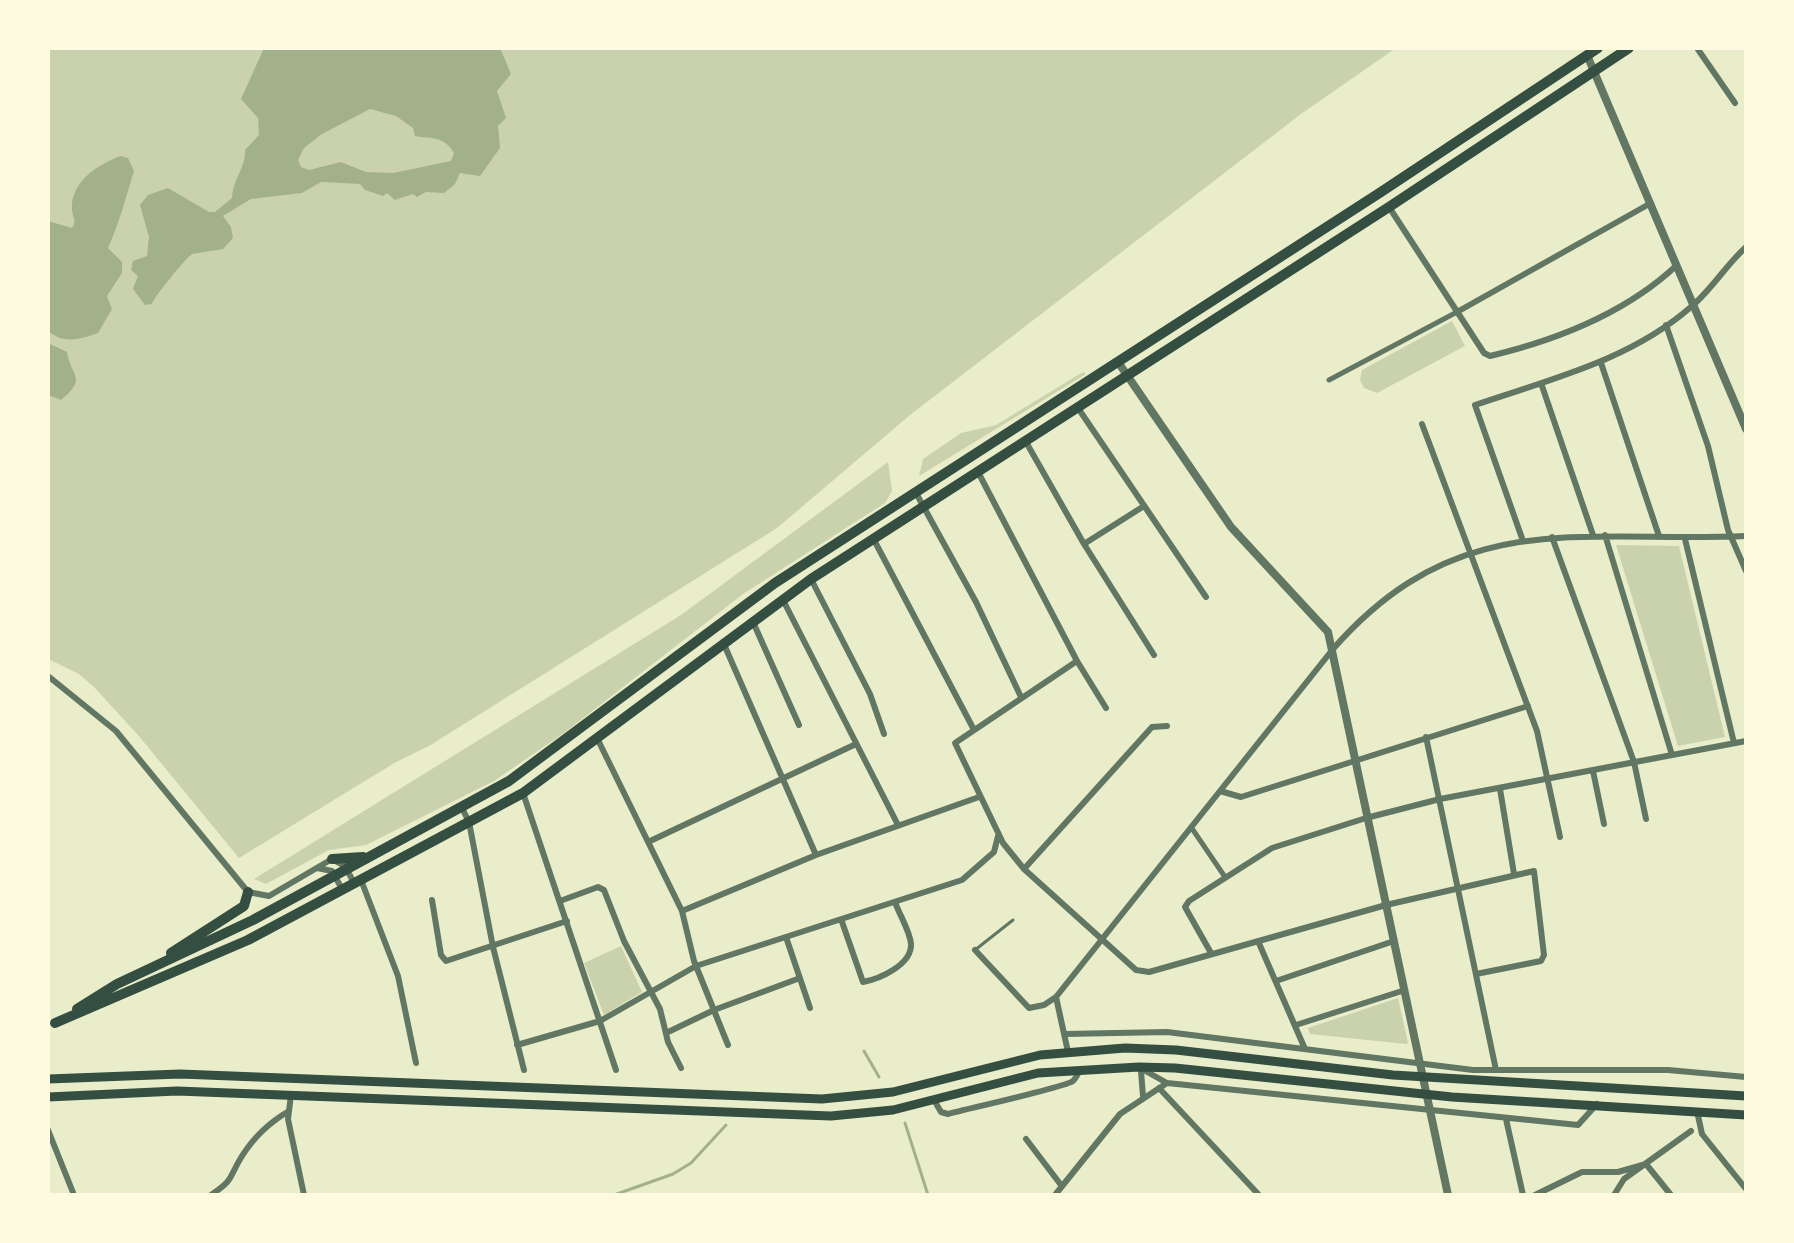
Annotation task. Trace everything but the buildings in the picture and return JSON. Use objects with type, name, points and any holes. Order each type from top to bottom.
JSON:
[{"type":"main road","points":[[117,984],[227,933],[509,781],[573,736],[714,625],[775,583],[1598,48]]},
{"type":"main road","points":[[52,1025],[223,952],[523,793],[811,579],[1389,207],[1629,48]]},
{"type":"main road","points":[[332,859],[369,857]]},
{"type":"main road","points":[[52,1025],[244,906],[248,892]]},
{"type":"main road","points":[[48,1079],[180,1074],[822,1099],[893,1092],[1040,1055],[1146,1048],[1424,1078],[1746,1096]]},
{"type":"main road","points":[[48,1097],[140,1090],[801,1117],[871,1113],[1038,1073],[1139,1067],[1427,1094],[1746,1115]]},
{"type":"street","points":[[1697,48],[1735,103]]},
{"type":"street","points":[[1587,55],[1596,70],[1746,429]]},
{"type":"street","points":[[1329,380],[1651,203]]},
{"type":"street","points":[[1389,207],[1484,353],[1490,356],[1591,321],[1624,305],[1649,291],[1677,265]]},
{"type":"street","points":[[1523,541],[1475,405],[1601,363],[1666,325],[1693,305],[1746,247]]},
{"type":"street","points":[[1666,325],[1708,446],[1731,537],[1746,571]]},
{"type":"street","points":[[1118,362],[1252,554],[1322,622],[1333,649],[1366,818],[1448,1195]]},
{"type":"street","points":[[1601,363],[1659,536]]},
{"type":"street","points":[[1541,383],[1593,535]]},
{"type":"street","points":[[1078,408],[1206,597]]},
{"type":"street","points":[[1422,424],[1528,706],[1549,780],[1560,837]]},
{"type":"street","points":[[1026,442],[1084,544],[1154,655]]},
{"type":"street","points":[[978,472],[1077,661],[1106,708]]},
{"type":"street","points":[[916,493],[976,602],[1021,697]]},
{"type":"street","points":[[1084,544],[1144,506]]},
{"type":"street","points":[[975,950],[1029,1008],[1056,997],[1333,649],[1360,619],[1398,587],[1422,573],[1470,554],[1552,537],[1605,535],[1685,539],[1746,536]]},
{"type":"street","points":[[1605,535],[1672,755]]},
{"type":"street","points":[[1552,537],[1634,762],[1646,819]]},
{"type":"street","points":[[873,538],[973,728]]},
{"type":"street","points":[[1685,539],[1734,743]]},
{"type":"street","points":[[811,579],[870,694],[884,734]]},
{"type":"street","points":[[783,599],[898,825]]},
{"type":"street","points":[[752,621],[799,725]]},
{"type":"street","points":[[723,642],[816,855]]},
{"type":"street","points":[[1077,661],[973,728],[955,743],[1003,843],[1024,869],[1143,974],[1386,905],[1529,870],[1537,875],[1544,955],[1534,963],[1476,974]]},
{"type":"street","points":[[48,676],[73,693],[116,731],[248,892],[269,896],[332,859],[347,869],[358,881],[398,976],[416,1063]]},
{"type":"street","points":[[1220,791],[1241,797],[1528,706]]},
{"type":"street","points":[[1024,869],[1152,727],[1167,726]]},
{"type":"street","points":[[1426,737],[1496,1070]]},
{"type":"street","points":[[597,738],[682,911],[696,966],[728,1045]]},
{"type":"street","points":[[1211,953],[1185,907],[1189,901],[1287,841],[1440,799],[1746,741]]},
{"type":"street","points":[[648,842],[856,744]]},
{"type":"street","points":[[1593,771],[1604,824]]},
{"type":"street","points":[[1500,789],[1514,874]]},
{"type":"street","points":[[523,793],[616,1070]]},
{"type":"street","points":[[682,911],[816,855],[979,797]]},
{"type":"street","points":[[462,808],[469,822],[493,947],[524,1070]]},
{"type":"street","points":[[1191,826],[1225,877]]},
{"type":"street","points":[[517,1045],[600,1021],[696,966],[962,880],[994,852],[999,835]]},
{"type":"street","points":[[314,869],[326,868],[335,875],[342,889]]},
{"type":"street","points":[[560,901],[601,887],[660,1009],[681,1068]]},
{"type":"street","points":[[432,900],[441,955],[446,961],[567,921]]},
{"type":"street","points":[[841,919],[863,982],[886,974],[904,961],[909,952],[911,944],[895,902]]},
{"type":"street","points":[[786,937],[810,1008]]},
{"type":"street","points":[[1258,941],[1305,1049]]},
{"type":"street","points":[[1276,981],[1394,941]]},
{"type":"street","points":[[666,1033],[714,1010],[800,978]]},
{"type":"street","points":[[1296,1025],[1405,990]]},
{"type":"street","points":[[1056,997],[1068,1052]]},
{"type":"street","points":[[1065,1034],[1167,1032],[1421,1065],[1496,1070],[1668,1070],[1746,1077]]},
{"type":"street","points":[[1139,1067],[1167,1083],[1578,1125],[1597,1104]]},
{"type":"street","points":[[1139,1067],[1144,1080],[1143,1096]]},
{"type":"street","points":[[934,1100],[941,1112],[948,1114],[1063,1086],[1074,1081],[1081,1069]]},
{"type":"street","points":[[1055,1195],[1101,1134],[1143,1096],[1167,1083]]},
{"type":"street","points":[[1159,1088],[1259,1195]]},
{"type":"street","points":[[291,1095],[289,1111],[304,1195]]},
{"type":"street","points":[[211,1195],[228,1185],[242,1156],[257,1136],[289,1111]]},
{"type":"street","points":[[1697,1111],[1702,1134],[1746,1189]]},
{"type":"street","points":[[1506,1119],[1523,1195]]},
{"type":"street","points":[[48,1130],[74,1195]]},
{"type":"street","points":[[1614,1195],[1624,1179],[1691,1131]]},
{"type":"street","points":[[1026,1139],[1061,1185]]},
{"type":"street","points":[[1535,1195],[1582,1172],[1618,1172],[1646,1164]]},
{"type":"street","points":[[1646,1164],[1671,1195]]},
{"type":"street","points":[[228,1185],[233,1193]]},
{"type":"lane","points":[[975,950],[1013,920]]},
{"type":"shaded area","points":[[48,48],[1396,48],[1301,114],[910,415],[777,528],[429,746],[396,762],[239,858],[138,735],[93,686],[79,674],[48,659]]},
{"type":"shaded area","points":[[264,48],[500,48],[511,74],[497,91],[506,118],[498,126],[500,148],[480,176],[460,173],[455,184],[444,193],[426,192],[417,197],[413,194],[395,200],[387,193],[383,196],[365,190],[360,184],[321,182],[302,193],[251,199],[223,216],[231,227],[233,238],[223,249],[192,254],[152,304],[145,305],[133,289],[138,276],[131,270],[133,261],[147,256],[149,237],[140,205],[148,195],[168,188],[209,212],[215,212],[232,198],[245,150],[259,135],[258,118],[241,99]],"holes":[[[370,109],[396,116],[413,128],[415,136],[438,139],[446,144],[454,153],[451,161],[393,173],[366,172],[341,162],[309,170],[301,167],[298,160],[304,148],[322,134]]]},
{"type":"shaded area","points":[[121,156],[128,158],[134,171],[108,248],[122,262],[122,273],[107,296],[112,309],[98,333],[79,339],[60,338],[48,331],[48,221],[72,228],[73,200],[81,183],[95,169]]},
{"type":"shaded area","points":[[1452,321],[1465,346],[1377,393],[1364,388],[1360,380],[1362,370]]},
{"type":"shaded area","points":[[48,343],[67,352],[76,377],[74,387],[61,400],[48,395]]},
{"type":"shaded area","points":[[1083,372],[1086,374],[919,476],[923,459],[961,433],[996,425]]},
{"type":"shaded area","points":[[888,462],[892,491],[885,503],[743,594],[564,733],[494,781],[366,845],[329,850],[266,884],[254,879],[681,615]]},
{"type":"shaded area","points":[[1616,545],[1679,546],[1725,737],[1678,746]]},
{"type":"shaded area","points":[[621,946],[642,992],[604,1015],[584,963]]},
{"type":"shaded area","points":[[1398,998],[1406,1044],[1310,1034],[1308,1028]]},
{"type":"waterway","points":[[864,1051],[879,1077]]},
{"type":"waterway","points":[[905,1123],[928,1195]]},
{"type":"waterway","points":[[614,1195],[673,1174],[691,1163],[726,1125]]}]
